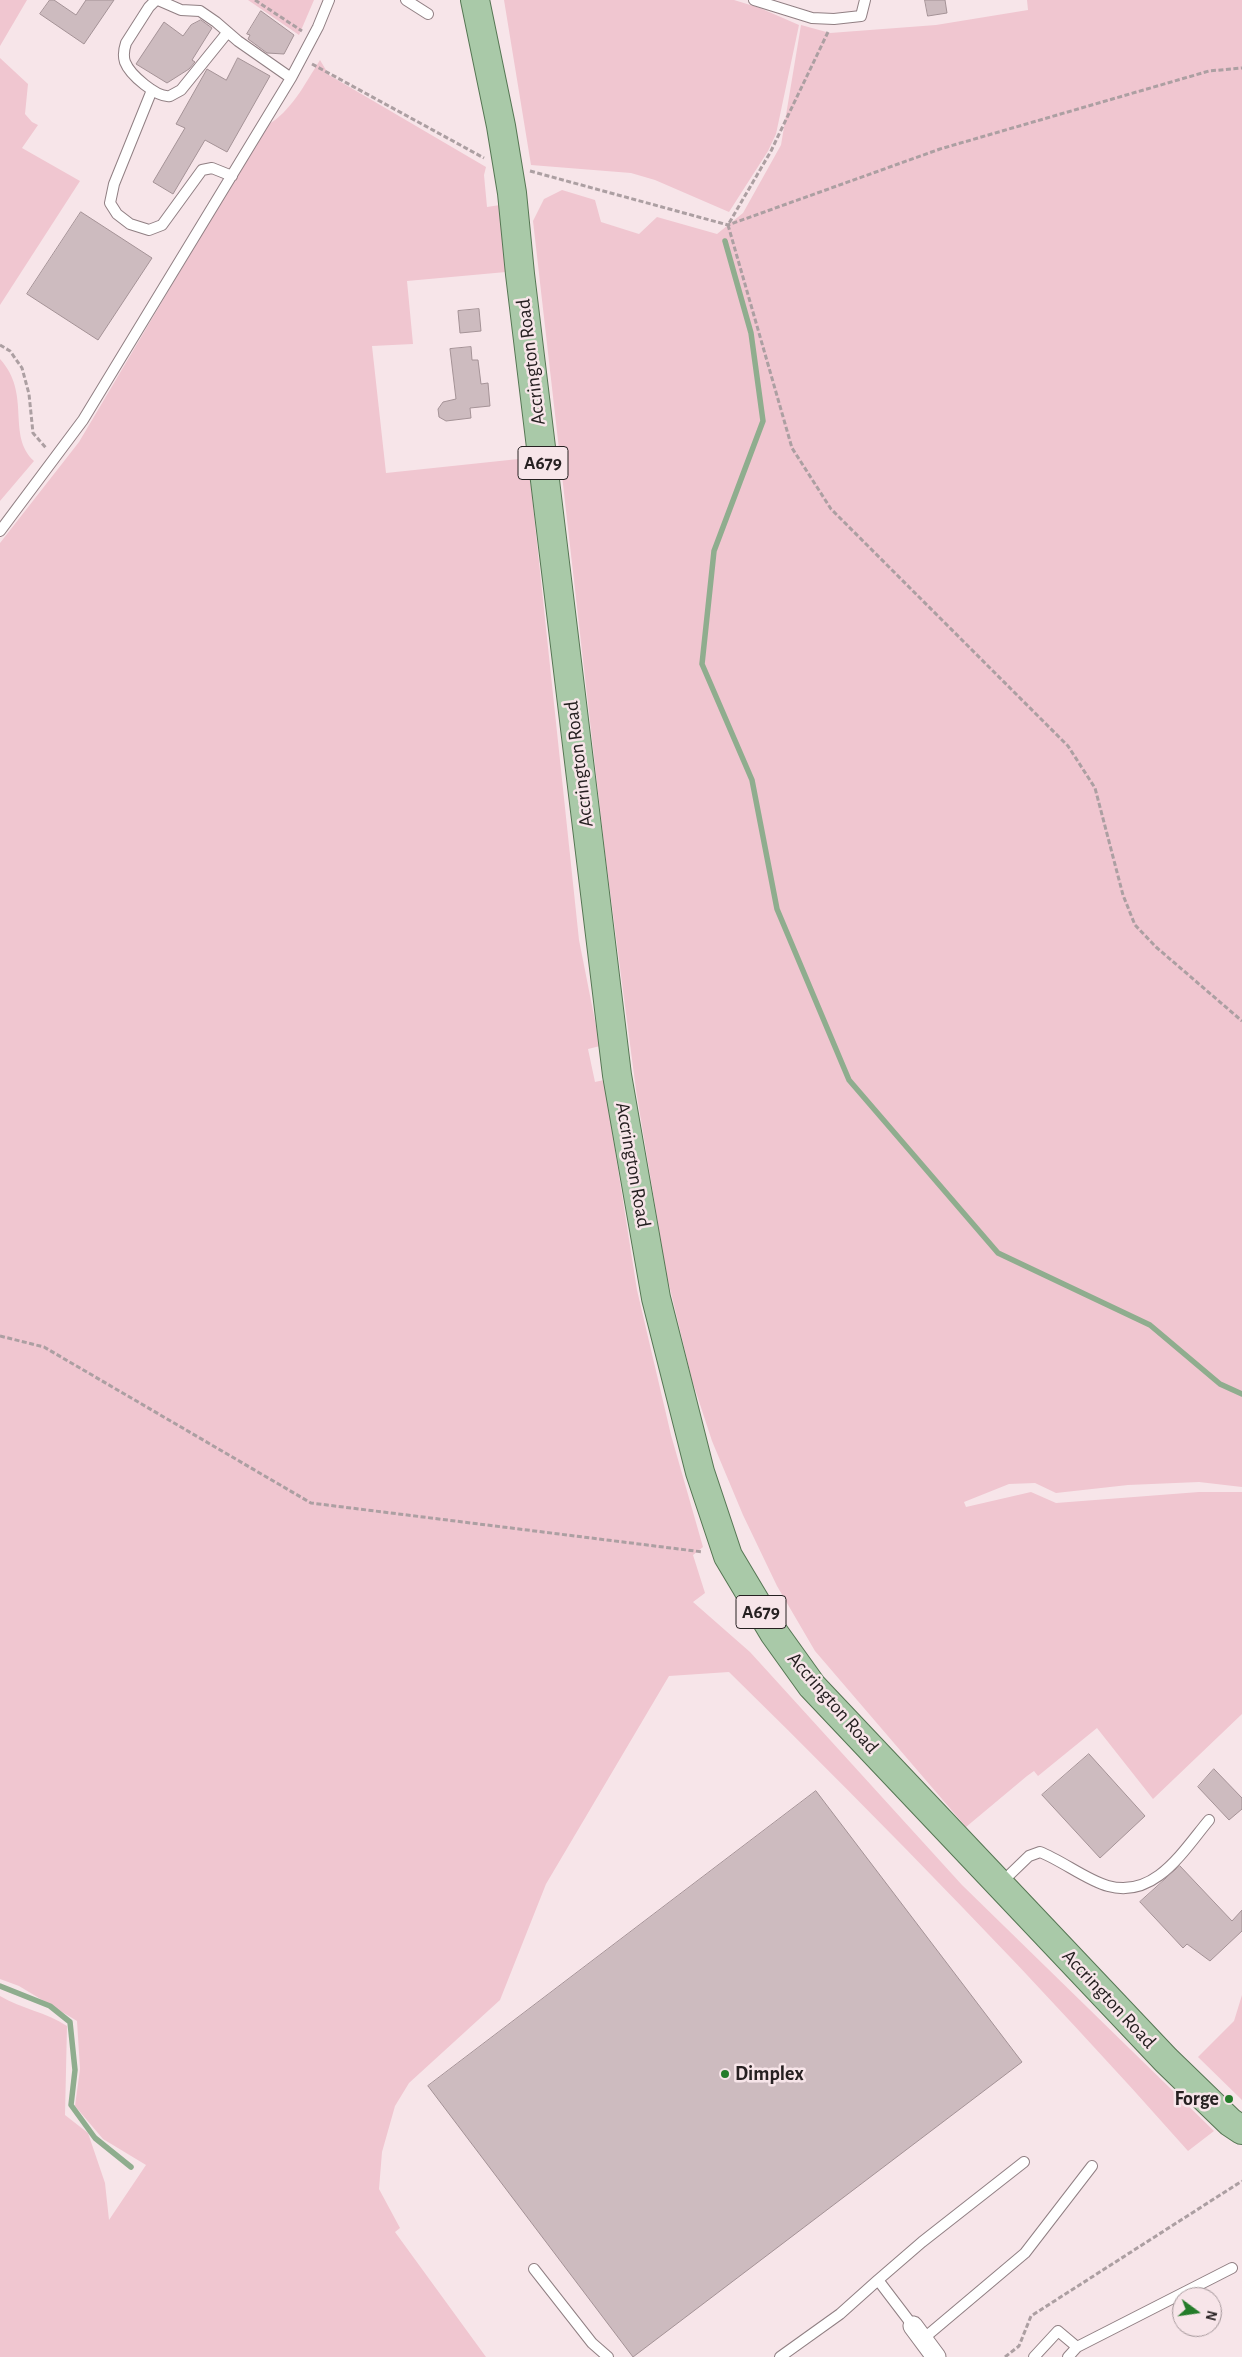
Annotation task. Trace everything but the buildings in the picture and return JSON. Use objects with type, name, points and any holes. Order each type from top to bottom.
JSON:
[{"type":"main road","name":"Accrington Road","points":[[475,0],[508,164],[617,1075],[656,1298],[700,1472],[728,1556],[774,1633],[812,1686],[1166,2060],[1230,2122],[1242,2130]]},
{"type":"street","points":[[918,2332],[936,2357]]},
{"type":"lane","points":[[227,33],[181,90],[170,96],[164,97],[152,90],[128,69],[124,60],[126,43],[149,7],[157,0],[180,10],[200,11],[227,33],[291,78]]},
{"type":"lane","points":[[0,531],[83,420],[291,78],[313,39],[329,0]]},
{"type":"lane","points":[[406,0],[428,14]]},
{"type":"lane","points":[[754,0],[812,18],[834,19],[861,16],[865,0]]},
{"type":"lane","points":[[152,90],[114,184],[110,203],[117,214],[130,224],[149,230],[162,226],[202,170],[212,168],[232,176]]},
{"type":"lane","points":[[1000,1884],[1029,1856],[1040,1852],[1054,1857],[1107,1886],[1131,1889],[1159,1878],[1209,1820]]},
{"type":"lane","points":[[780,2357],[840,2314],[922,2242],[1024,2162]]},
{"type":"lane","points":[[878,2280],[918,2332],[1025,2253],[1092,2166]]},
{"type":"lane","points":[[1068,2357],[1077,2346],[1232,2268]]},
{"type":"lane","points":[[534,2269],[592,2343],[608,2357]]},
{"type":"lane","points":[[1034,2357],[1058,2330],[1077,2346]]},
{"type":"path","points":[[255,0],[313,39]]},
{"type":"path","points":[[834,19],[771,151],[728,225],[792,448],[831,509],[1068,746],[1095,788],[1122,895],[1135,925],[1156,947],[1242,1021]]},
{"type":"path","points":[[302,59],[495,164],[508,164],[728,225],[940,149],[1209,71],[1242,68]]},
{"type":"path","points":[[0,345],[10,351],[22,368],[29,394],[33,433],[45,448],[58,454]]},
{"type":"path","points":[[0,1336],[44,1346],[311,1503],[728,1556]]},
{"type":"path","points":[[1005,2357],[1019,2346],[1031,2316],[1242,2180]]},
{"type":"shaded area","points":[[0,0],[27,0],[0,46]]},
{"type":"shaded area","points":[[248,0],[314,0],[299,35]]},
{"type":"shaded area","points":[[504,0],[734,0],[760,8],[799,25],[776,134],[768,151],[729,212],[655,180],[631,173],[531,165]]},
{"type":"shaded area","points":[[1027,0],[1242,0],[1242,1487],[1199,1482],[1128,1485],[1056,1493],[1035,1483],[1009,1484],[964,1502],[966,1507],[1031,1492],[1056,1503],[1199,1492],[1242,1492],[1242,1714],[1153,1799],[1097,1728],[1038,1776],[1034,1771],[1027,1776],[966,1827],[815,1651],[777,1586],[743,1515],[712,1441],[692,1380],[666,1272],[636,1090],[605,853],[533,221],[544,199],[562,190],[595,200],[601,222],[639,234],[657,217],[717,234],[743,213],[781,145],[801,25],[830,33],[936,25],[1028,10]]},
{"type":"shaded area","points":[[0,58],[28,84],[25,114],[32,122],[38,125],[22,148],[80,181],[0,305]]},
{"type":"shaded area","points":[[320,60],[329,75],[486,167],[484,175],[487,207],[500,205],[506,272],[407,281],[413,344],[372,346],[386,473],[528,458],[579,940],[600,1046],[588,1049],[595,1082],[604,1080],[637,1290],[671,1435],[703,1547],[693,1555],[705,1593],[693,1602],[750,1652],[962,1885],[1214,2131],[1188,2151],[1133,2089],[963,1907],[729,1672],[669,1676],[546,1884],[500,2000],[409,2083],[395,2106],[382,2152],[379,2189],[400,2228],[395,2232],[486,2357],[0,2357],[0,1996],[51,2017],[67,2026],[65,2115],[88,2133],[105,2183],[109,2220],[146,2165],[103,2139],[75,2106],[80,2069],[77,2021],[19,1986],[0,1979],[0,543],[79,442],[266,126],[290,105]]},
{"type":"shaded area","points":[[0,359],[10,372],[15,386],[21,439],[26,451],[34,461],[0,501]]},
{"type":"shaded area","points":[[1242,1995],[1242,2100],[1198,2057],[1234,2021]]},
{"type":"waterway","points":[[725,241],[751,333],[763,421],[714,551],[702,664],[752,780],[777,909],[849,1080],[998,1253],[1150,1325],[1220,1384],[1242,1394]]},
{"type":"waterway","points":[[0,1986],[50,2006],[70,2022],[75,2070],[71,2105],[95,2138],[131,2167]]},
{"type":"place","name":"Dimplex","points":[[725,2074]]},
{"type":"place","name":"Forge","points":[[1229,2099]]}]
